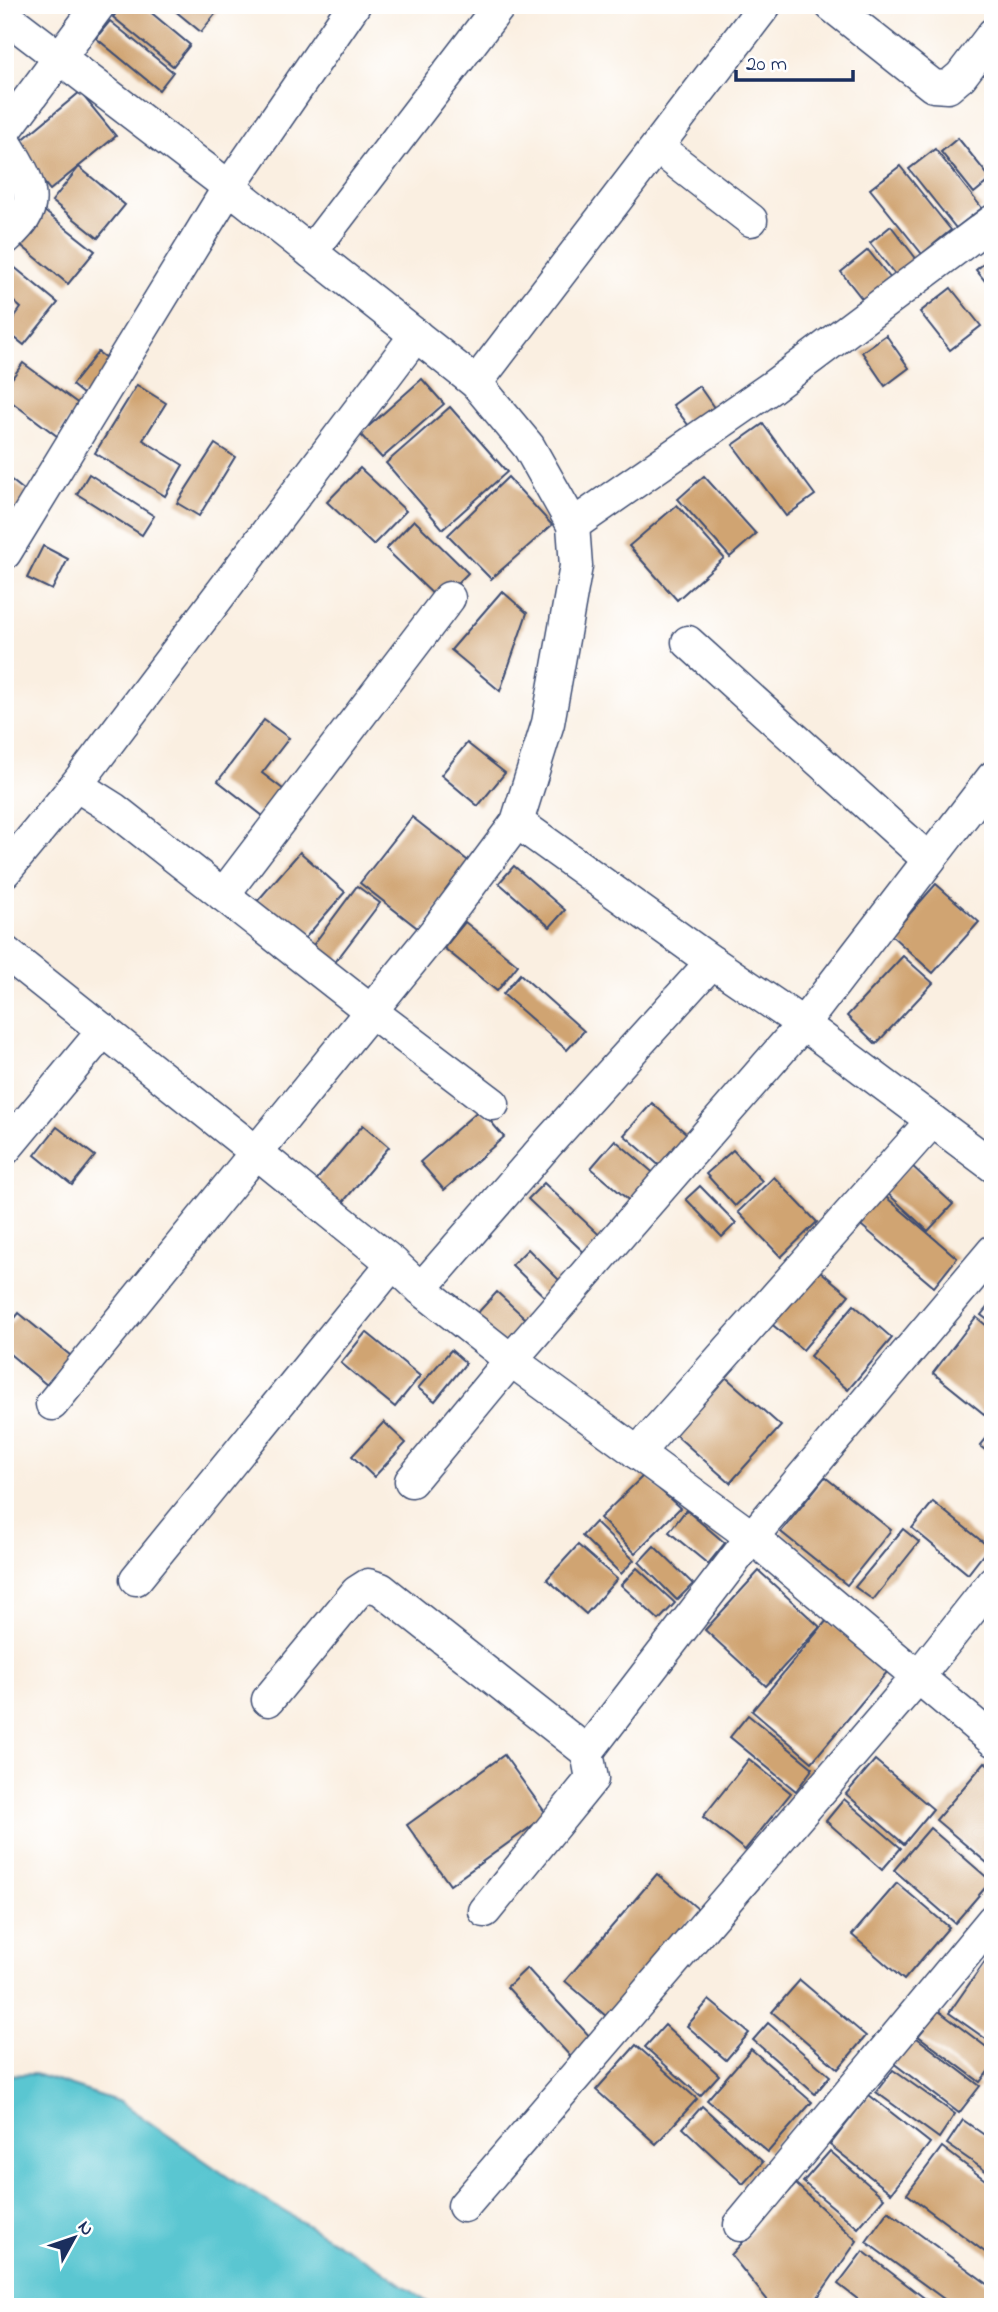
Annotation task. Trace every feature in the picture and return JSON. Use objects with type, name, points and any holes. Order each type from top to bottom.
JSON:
[{"type":"street","points":[[5,131],[99,5]]},
{"type":"street","points":[[5,553],[229,187],[354,5]]},
{"type":"street","points":[[311,252],[500,5]]},
{"type":"street","points":[[476,383],[765,5]]},
{"type":"street","points":[[831,5],[933,86],[948,87],[961,76],[993,34]]},
{"type":"street","points":[[5,16],[229,187],[476,383],[529,447],[573,525],[576,566],[548,723],[517,822],[372,1012],[52,1404]]},
{"type":"street","points":[[5,142],[30,192],[25,216],[5,239]]},
{"type":"street","points":[[657,147],[751,220]]},
{"type":"street","points":[[573,525],[772,387],[993,221]]},
{"type":"street","points":[[5,871],[76,785],[416,335]]},
{"type":"street","points":[[222,895],[449,598]]},
{"type":"street","points":[[688,642],[929,860]]},
{"type":"street","points":[[411,1481],[511,1360],[803,1024],[993,777]]},
{"type":"street","points":[[76,785],[114,809],[493,1104]]},
{"type":"street","points":[[517,822],[803,1024],[993,1166]]},
{"type":"street","points":[[5,952],[511,1360],[752,1537],[993,1740]]},
{"type":"street","points":[[421,1289],[548,1143],[712,962]]},
{"type":"street","points":[[5,1149],[104,1030]]},
{"type":"street","points":[[637,1453],[932,1121]]},
{"type":"street","points":[[587,1752],[752,1537],[993,1251]]},
{"type":"street","points":[[136,1579],[393,1263]]},
{"type":"street","points":[[464,2206],[917,1678],[993,1582]]},
{"type":"street","points":[[268,1700],[357,1592],[368,1585],[381,1589],[587,1752],[592,1779],[485,1911]]},
{"type":"street","points":[[740,2224],[993,1920]]},
{"type":"water","points":[[35,2074],[120,2102],[238,2184],[379,2268],[434,2307],[5,2307],[5,2075]]},
{"type":"building","points":[[123,5],[142,5],[190,45],[173,66],[113,17]]},
{"type":"building","points":[[168,5],[216,5],[220,8],[201,32]]},
{"type":"building","points":[[110,21],[173,72],[159,90],[96,38]]},
{"type":"building","points":[[80,92],[116,136],[50,190],[15,146]]},
{"type":"building","points":[[958,138],[991,179],[974,193],[941,152]]},
{"type":"building","points":[[935,149],[982,208],[956,228],[909,169]]},
{"type":"building","points":[[900,166],[951,230],[922,254],[870,189]]},
{"type":"building","points":[[79,167],[125,205],[98,238],[52,201]]},
{"type":"building","points":[[5,196],[17,210],[5,221]]},
{"type":"building","points":[[43,210],[95,251],[68,284],[17,242]]},
{"type":"building","points":[[891,226],[918,261],[897,277],[870,243]]},
{"type":"building","points":[[868,250],[895,284],[867,305],[841,272]]},
{"type":"building","points":[[993,256],[993,291],[976,270]]},
{"type":"building","points":[[8,262],[58,303],[24,345],[5,330],[21,308],[5,294],[5,266]]},
{"type":"building","points":[[951,288],[981,326],[950,350],[920,312]]},
{"type":"building","points":[[886,335],[909,368],[885,386],[862,352]]},
{"type":"building","points":[[98,352],[116,366],[89,399],[72,385]]},
{"type":"building","points":[[23,363],[80,405],[57,436],[5,397],[5,388]]},
{"type":"building","points":[[422,379],[444,404],[382,458],[360,434]]},
{"type":"building","points":[[137,385],[166,403],[143,440],[183,465],[165,496],[95,453]]},
{"type":"building","points":[[699,386],[717,412],[692,430],[673,405]]},
{"type":"building","points":[[450,407],[507,472],[443,529],[386,463]]},
{"type":"building","points":[[763,424],[815,495],[786,516],[733,445]]},
{"type":"building","points":[[215,444],[235,457],[199,516],[177,503]]},
{"type":"building","points":[[360,468],[406,511],[373,545],[327,502]]},
{"type":"building","points":[[89,474],[154,516],[142,535],[77,494]]},
{"type":"building","points":[[5,475],[35,499],[12,527],[5,522]]},
{"type":"building","points":[[704,476],[756,534],[730,557],[678,499]]},
{"type":"building","points":[[508,477],[552,525],[491,579],[448,535]]},
{"type":"building","points":[[677,505],[724,558],[677,600],[629,546]]},
{"type":"building","points":[[414,520],[468,573],[440,601],[386,549]]},
{"type":"building","points":[[43,546],[68,559],[52,590],[27,578]]},
{"type":"building","points":[[502,591],[527,613],[500,691],[451,650]]},
{"type":"building","points":[[264,720],[289,738],[262,773],[292,796],[272,823],[218,781]]},
{"type":"building","points":[[467,743],[505,773],[478,806],[441,775]]},
{"type":"building","points":[[412,817],[472,864],[420,930],[360,883]]},
{"type":"building","points":[[300,852],[345,892],[300,944],[254,905]]},
{"type":"building","points":[[514,866],[565,910],[550,927],[499,883]]},
{"type":"building","points":[[936,884],[979,922],[933,973],[891,935]]},
{"type":"building","points":[[357,886],[380,903],[333,965],[311,948]]},
{"type":"building","points":[[465,922],[518,965],[497,991],[444,948]]},
{"type":"building","points":[[903,956],[933,983],[876,1044],[847,1016]]},
{"type":"building","points":[[520,974],[584,1031],[567,1050],[503,994]]},
{"type":"building","points":[[652,1103],[696,1142],[669,1174],[624,1135]]},
{"type":"building","points":[[480,1109],[504,1137],[444,1190],[420,1162]]},
{"type":"building","points":[[363,1125],[389,1147],[334,1213],[307,1191]]},
{"type":"building","points":[[57,1127],[95,1156],[72,1185],[35,1155]]},
{"type":"building","points":[[615,1140],[664,1182],[640,1210],[591,1168]]},
{"type":"building","points":[[733,1150],[762,1181],[735,1206],[706,1174]]},
{"type":"building","points":[[910,1164],[953,1204],[928,1231],[885,1191]]},
{"type":"building","points":[[774,1177],[817,1222],[781,1257],[738,1212]]},
{"type":"building","points":[[544,1183],[609,1244],[593,1261],[528,1199]]},
{"type":"building","points":[[700,1186],[736,1223],[722,1237],[686,1199]]},
{"type":"building","points":[[880,1192],[957,1258],[934,1287],[856,1221]]},
{"type":"building","points":[[528,1249],[570,1291],[554,1306],[512,1265]]},
{"type":"building","points":[[808,1261],[849,1295],[803,1350],[762,1316]]},
{"type":"building","points":[[497,1292],[537,1329],[515,1354],[474,1317]]},
{"type":"building","points":[[993,1300],[993,1324],[981,1315]]},
{"type":"building","points":[[854,1305],[892,1338],[848,1390],[810,1356]]},
{"type":"building","points":[[19,1313],[71,1356],[47,1385],[5,1350],[5,1330]]},
{"type":"building","points":[[976,1317],[993,1331],[993,1413],[989,1418],[933,1373]]},
{"type":"building","points":[[366,1332],[420,1376],[395,1407],[341,1363]]},
{"type":"building","points":[[451,1350],[466,1363],[435,1401],[418,1388]]},
{"type":"building","points":[[721,1373],[781,1426],[730,1483],[670,1430]]},
{"type":"building","points":[[384,1422],[406,1443],[374,1477],[352,1456]]},
{"type":"building","points":[[993,1430],[993,1456],[980,1446]]},
{"type":"building","points":[[644,1475],[680,1508],[635,1553],[600,1518]]},
{"type":"building","points":[[825,1477],[891,1530],[847,1585],[781,1532]]},
{"type":"building","points":[[933,1502],[989,1547],[968,1574],[912,1528]]},
{"type":"building","points":[[686,1510],[725,1543],[708,1564],[669,1532]]},
{"type":"building","points":[[595,1522],[634,1560],[621,1574],[582,1536]]},
{"type":"building","points":[[903,1529],[919,1542],[873,1600],[855,1587]]},
{"type":"building","points":[[578,1545],[617,1579],[586,1614],[547,1579]]},
{"type":"building","points":[[654,1546],[693,1584],[677,1600],[639,1562]]},
{"type":"building","points":[[637,1568],[675,1603],[659,1620],[621,1585]]},
{"type":"building","points":[[759,1571],[820,1627],[766,1686],[705,1630]]},
{"type":"building","points":[[827,1620],[888,1671],[812,1762],[752,1711]]},
{"type":"building","points":[[748,1715],[813,1768],[796,1791],[730,1737]]},
{"type":"building","points":[[504,1755],[547,1815],[450,1885],[407,1825]]},
{"type":"building","points":[[749,1759],[791,1793],[745,1850],[703,1817]]},
{"type":"building","points":[[875,1760],[933,1809],[904,1844],[846,1794]]},
{"type":"building","points":[[985,1762],[993,1769],[993,1868],[936,1820]]},
{"type":"building","points":[[844,1799],[901,1848],[882,1870],[826,1821]]},
{"type":"building","points":[[930,1828],[991,1881],[955,1923],[894,1870]]},
{"type":"building","points":[[657,1874],[698,1909],[606,2016],[565,1981]]},
{"type":"building","points":[[897,1883],[949,1927],[904,1980],[852,1935]]},
{"type":"building","points":[[988,1957],[993,1960],[993,2044],[949,2013]]},
{"type":"building","points":[[527,1968],[592,2039],[571,2057],[507,1987]]},
{"type":"building","points":[[800,1980],[866,2036],[838,2069],[772,2012]]},
{"type":"building","points":[[709,2000],[749,2033],[726,2060],[687,2026]]},
{"type":"building","points":[[936,2009],[993,2052],[993,2065],[980,2082],[917,2035]]},
{"type":"building","points":[[768,2023],[830,2076],[815,2094],[753,2040]]},
{"type":"building","points":[[665,2025],[719,2075],[700,2096],[645,2047]]},
{"type":"building","points":[[913,2035],[980,2086],[959,2113],[892,2062]]},
{"type":"building","points":[[636,2045],[697,2099],[656,2144],[596,2090]]},
{"type":"building","points":[[751,2049],[812,2102],[768,2152],[707,2100]]},
{"type":"building","points":[[893,2070],[955,2114],[939,2138],[876,2092]]},
{"type":"building","points":[[869,2095],[930,2143],[891,2193],[830,2145]]},
{"type":"building","points":[[702,2106],[763,2162],[743,2184],[683,2128]]},
{"type":"building","points":[[963,2120],[993,2141],[993,2176],[947,2144]]},
{"type":"building","points":[[942,2147],[993,2186],[993,2258],[907,2194]]},
{"type":"building","points":[[830,2151],[884,2198],[858,2228],[803,2182]]},
{"type":"building","points":[[796,2184],[857,2241],[811,2307],[773,2307],[731,2255]]},
{"type":"building","points":[[888,2211],[993,2288],[993,2307],[955,2307],[866,2242]]},
{"type":"building","points":[[863,2251],[936,2307],[868,2307],[838,2284]]}]
